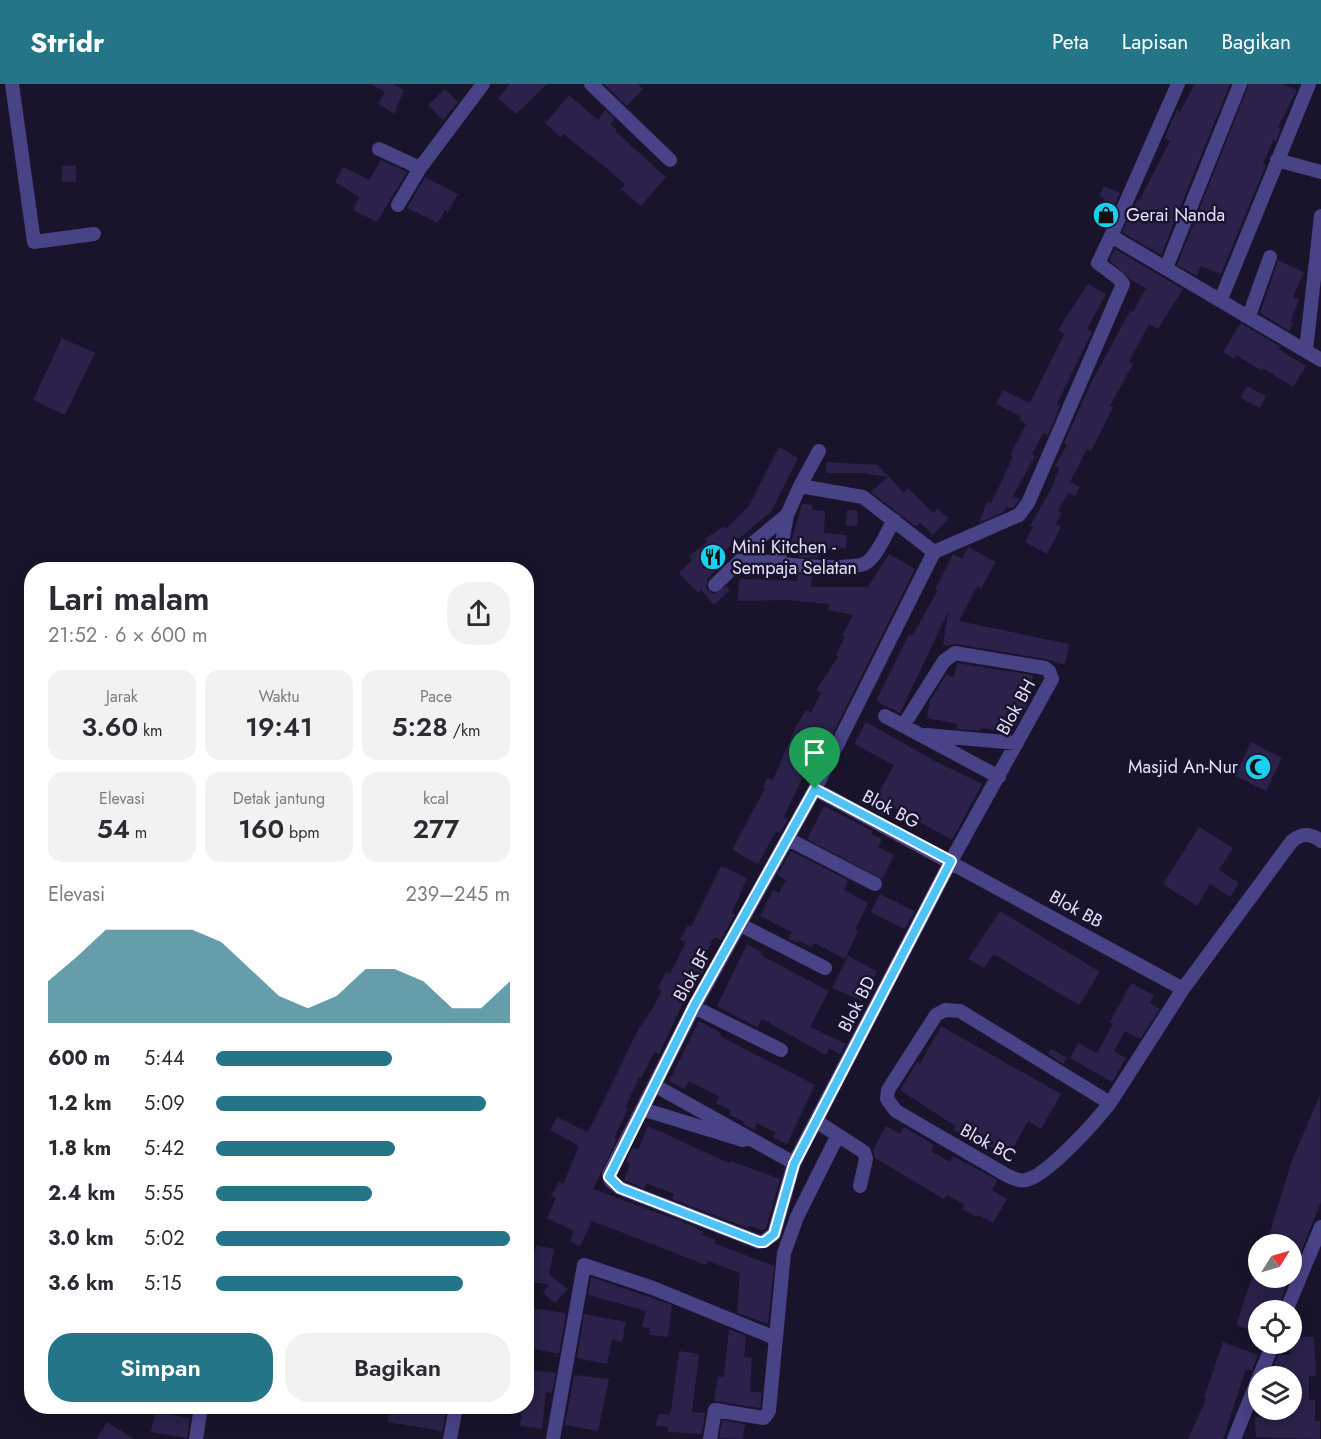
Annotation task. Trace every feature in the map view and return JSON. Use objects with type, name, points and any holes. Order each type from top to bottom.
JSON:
[{"type":"street","points":[[12,84],[34,242],[93,234]]},
{"type":"street","points":[[398,205],[420,168],[483,84]]},
{"type":"street","points":[[591,84],[670,160]]},
{"type":"street","points":[[800,486],[863,497],[934,552],[1019,515],[1028,503],[1123,284],[1098,264],[1178,84]]},
{"type":"street","points":[[1166,268],[1240,84]]},
{"type":"street","points":[[1226,302],[1283,161],[1309,84]]},
{"type":"street","points":[[379,149],[420,168]]},
{"type":"street","points":[[1283,161],[1321,172]]},
{"type":"street","points":[[1306,350],[1321,216]]},
{"type":"street","points":[[1111,236],[1321,360]]},
{"type":"street","points":[[1247,315],[1270,257]]},
{"type":"street","points":[[778,564],[787,515],[819,451]]},
{"type":"street","points":[[715,585],[746,555],[747,548],[787,515]]},
{"type":"street","points":[[746,555],[755,560],[778,564],[858,566],[872,558],[894,520]]},
{"type":"street","name":"Blok BF","points":[[611,1181],[609,1174],[694,1006],[815,789],[934,552]]},
{"type":"street","name":"Blok BH","points":[[903,726],[950,655],[960,652],[1049,671],[1052,679],[951,861]]},
{"type":"street","points":[[885,716],[999,777]]},
{"type":"street","points":[[920,735],[1017,743]]},
{"type":"street","name":"Blok BG","points":[[815,789],[951,861]]},
{"type":"street","name":"Blok BC","points":[[1110,1103],[960,1011],[945,1010],[936,1015],[888,1090],[887,1099],[896,1111],[1019,1181],[1035,1177],[1089,1130],[1110,1103],[1183,989],[1292,841],[1304,835],[1313,836],[1321,841]]},
{"type":"street","points":[[788,839],[875,884]]},
{"type":"street","name":"Blok BB","points":[[951,861],[1183,989]]},
{"type":"street","name":"Blok BD","points":[[611,1181],[620,1188],[759,1242],[764,1242],[774,1234],[794,1164],[951,861]]},
{"type":"street","points":[[741,925],[825,968]]},
{"type":"street","points":[[694,1006],[781,1050]]},
{"type":"street","points":[[654,1085],[728,1126],[751,1142],[794,1164]]},
{"type":"street","points":[[642,1109],[751,1142]]},
{"type":"street","points":[[816,1121],[864,1152],[866,1160],[860,1186]]},
{"type":"street","points":[[710,1439],[715,1410],[767,1416],[771,1406],[784,1253],[797,1217],[841,1137]]},
{"type":"street","points":[[1291,1300],[1321,1227]]},
{"type":"street","points":[[553,1439],[584,1265],[653,1288],[775,1338]]},
{"type":"street","points":[[1234,1439],[1248,1405]]},
{"type":"street","points":[[196,1439],[200,1414]]},
{"type":"street","points":[[450,1439],[455,1414]]},
{"type":"building","points":[[371,84],[393,84],[404,90],[394,114],[378,104],[385,92]]},
{"type":"building","points":[[510,84],[547,84],[516,114],[498,98]]},
{"type":"building","points":[[604,84],[638,84],[643,89],[627,106]]},
{"type":"building","points":[[1195,84],[1230,84],[1161,255],[1122,232],[1170,141],[1165,138],[1172,120],[1177,110],[1180,112]]},
{"type":"building","points":[[1249,84],[1281,84],[1297,90],[1278,127],[1281,128],[1276,141],[1273,140],[1263,164],[1266,165],[1221,274],[1201,266],[1197,276],[1177,265]]},
{"type":"building","points":[[445,89],[458,102],[443,120],[428,105]]},
{"type":"building","points":[[569,95],[598,120],[605,110],[615,119],[610,124],[617,130],[616,132],[666,177],[641,206],[621,189],[625,185],[609,170],[563,134],[560,137],[545,123]]},
{"type":"building","points":[[381,160],[407,172],[377,222],[353,210],[359,197],[335,182],[343,167],[369,180]]},
{"type":"building","points":[[76,165],[76,182],[62,182],[62,166]]},
{"type":"building","points":[[425,177],[458,194],[448,212],[445,210],[438,223],[407,208]]},
{"type":"building","points":[[1104,186],[1120,193],[1107,223],[1095,218],[1105,199],[1099,196]]},
{"type":"building","points":[[1115,249],[1183,289],[1158,329],[1149,324],[1129,362],[1133,364],[1110,406],[1113,407],[1091,451],[1087,449],[1070,482],[1080,487],[1075,496],[1068,493],[1058,511],[1062,513],[1056,524],[1061,527],[1047,554],[1025,542],[1033,527],[1030,526],[1053,485],[1059,468],[1055,466],[1067,445],[1064,443],[1093,379],[1130,311],[1133,312],[1146,288],[1131,280],[1109,260]]},
{"type":"building","points":[[1278,260],[1304,272],[1293,297],[1299,300],[1290,322],[1293,323],[1289,331],[1260,313]]},
{"type":"building","points":[[1088,284],[1106,294],[1087,329],[1092,332],[1057,404],[1060,406],[1048,435],[1043,433],[1032,454],[1035,456],[1013,496],[1020,499],[1013,508],[1006,507],[1004,512],[979,523],[987,501],[991,503],[1000,485],[1013,456],[1010,455],[1026,424],[1019,420],[1021,417],[996,404],[1003,390],[1030,403],[1064,334],[1058,330]]},
{"type":"building","points":[[1241,323],[1306,366],[1293,387],[1236,355],[1234,359],[1223,352]]},
{"type":"building","points":[[62,338],[95,353],[65,415],[33,400]]},
{"type":"building","points":[[1247,386],[1266,396],[1260,408],[1241,398]]},
{"type":"building","points":[[779,447],[798,458],[771,512],[718,556],[724,563],[708,578],[706,588],[713,594],[726,586],[730,590],[714,605],[701,590],[698,593],[679,573],[692,560],[689,556],[707,542],[705,539],[724,526],[726,529],[748,507]]},
{"type":"building","points":[[826,462],[878,465],[904,493],[908,488],[933,513],[937,508],[949,518],[933,535],[920,523],[916,527],[871,492],[888,477],[863,473],[826,473]]},
{"type":"building","points":[[802,504],[812,505],[812,510],[825,511],[824,533],[847,535],[846,548],[821,549],[818,558],[799,557],[800,547],[790,546]]},
{"type":"building","points":[[847,510],[858,511],[857,526],[846,526]]},
{"type":"building","points":[[968,547],[996,562],[981,588],[977,586],[959,621],[1069,644],[1065,665],[1046,659],[956,644],[943,646],[948,612],[900,713],[876,701],[909,634],[912,636],[938,590],[935,589],[953,554],[962,559]]},
{"type":"building","points":[[889,554],[915,569],[828,743],[818,759],[815,758],[808,774],[805,772],[784,817],[788,819],[780,833],[776,831],[758,864],[732,850],[765,788],[763,787],[767,778],[773,780],[795,728],[806,710],[811,713],[821,693],[816,690],[838,657],[836,655],[845,637],[842,636],[853,615],[828,610],[829,604],[788,600],[738,601],[739,579],[797,581],[798,574],[812,575],[811,587],[868,587]]},
{"type":"building","points":[[957,663],[1033,675],[1027,705],[1011,733],[981,728],[980,731],[957,729],[958,724],[927,718],[930,700],[946,675],[954,677]]},
{"type":"building","points":[[866,722],[935,761],[982,784],[952,840],[891,806],[883,816],[871,807],[894,765],[854,744]]},
{"type":"building","name":"Masjid An-Nur","points":[[1251,742],[1282,758],[1266,791],[1235,776]]},
{"type":"building","points":[[824,806],[873,831],[871,834],[882,839],[878,847],[894,855],[882,879],[807,839]]},
{"type":"building","points":[[1199,827],[1233,848],[1219,870],[1239,883],[1230,897],[1210,884],[1197,906],[1163,884]]},
{"type":"building","points":[[791,851],[848,880],[844,890],[868,903],[845,959],[814,943],[812,947],[788,939],[792,932],[760,916],[773,890],[779,893],[786,880],[777,875]]},
{"type":"building","points":[[721,866],[747,878],[732,913],[735,914],[721,940],[714,937],[705,955],[711,958],[697,983],[693,981],[659,1054],[654,1052],[641,1079],[639,1078],[614,1138],[617,1139],[593,1189],[691,1225],[704,1232],[702,1235],[716,1240],[714,1243],[774,1266],[768,1324],[737,1313],[740,1273],[708,1261],[706,1265],[592,1221],[580,1246],[570,1241],[574,1231],[547,1218],[556,1198],[551,1196],[559,1182],[563,1184],[579,1146],[550,1130],[557,1117],[587,1132],[591,1126],[639,1028],[662,990],[658,988],[666,972],[670,974],[686,942],[680,940],[688,925],[691,927]]},
{"type":"building","points":[[880,894],[915,911],[905,929],[871,912]]},
{"type":"building","points":[[1000,911],[1100,972],[1079,1005],[995,955],[984,968],[968,959]]},
{"type":"building","points":[[747,944],[762,952],[760,955],[829,991],[810,1027],[846,1044],[840,1054],[829,1048],[826,1055],[762,1019],[757,1027],[717,1006]]},
{"type":"building","points":[[848,956],[877,971],[862,1001],[832,988]]},
{"type":"building","points":[[1131,983],[1154,995],[1150,1003],[1160,1009],[1140,1039],[1125,1031],[1114,1051],[1126,1058],[1112,1082],[1070,1058],[1078,1043],[1097,1053],[1113,1024],[1110,1022]]},
{"type":"building","points":[[699,1021],[721,1033],[720,1036],[815,1085],[787,1144],[773,1137],[775,1132],[757,1123],[754,1130],[743,1124],[744,1122],[729,1114],[731,1111],[716,1103],[719,1096],[689,1081],[685,1089],[669,1081]]},
{"type":"building","points":[[941,1026],[1061,1094],[1041,1129],[1028,1121],[1008,1157],[968,1134],[966,1137],[953,1130],[955,1126],[900,1090],[917,1062],[920,1064]]},
{"type":"building","points":[[1051,1049],[1067,1058],[1063,1064],[1048,1054]]},
{"type":"building","points":[[1320,1095],[1321,1202],[1302,1249],[1302,1234],[1269,1234],[1292,1160]]},
{"type":"building","points":[[648,1126],[729,1163],[730,1161],[780,1179],[766,1228],[763,1231],[749,1225],[748,1228],[672,1199],[674,1194],[646,1183],[644,1188],[624,1180],[630,1164],[626,1161],[633,1147],[638,1150]]},
{"type":"building","points":[[886,1126],[900,1134],[904,1127],[934,1145],[931,1151],[950,1162],[953,1156],[997,1180],[992,1190],[1007,1199],[993,1223],[962,1209],[964,1204],[947,1195],[944,1199],[875,1158],[873,1150]]},
{"type":"building","points":[[536,1245],[554,1249],[549,1275],[568,1289],[555,1303],[543,1293],[549,1285],[534,1282]]},
{"type":"building","points":[[591,1277],[672,1305],[668,1337],[649,1335],[650,1328],[642,1327],[646,1311],[588,1295]]},
{"type":"building","points":[[1249,1288],[1285,1288],[1281,1300],[1248,1300],[1248,1329],[1236,1325]]},
{"type":"building","points":[[534,1308],[566,1313],[559,1354],[534,1349]]},
{"type":"building","points":[[584,1314],[626,1322],[622,1342],[612,1340],[607,1364],[577,1358]]},
{"type":"building","points":[[729,1329],[746,1336],[744,1357],[752,1358],[750,1391],[762,1393],[760,1408],[714,1401],[718,1376],[724,1377]]},
{"type":"building","points":[[1302,1337],[1314,1337],[1316,1376],[1309,1376],[1309,1400],[1315,1400],[1315,1421],[1320,1421],[1320,1439],[1256,1437],[1255,1420],[1302,1420],[1302,1366],[1273,1366],[1278,1355],[1302,1354]]},
{"type":"building","points":[[1223,1342],[1248,1351],[1248,1354],[1258,1355],[1254,1366],[1248,1366],[1248,1370],[1246,1369],[1223,1439],[1188,1439],[1206,1399],[1204,1398]]},
{"type":"building","points":[[679,1351],[699,1354],[692,1412],[705,1413],[702,1434],[668,1432],[668,1427],[656,1426],[658,1414],[669,1415],[671,1411]]},
{"type":"building","points":[[534,1371],[556,1373],[552,1393],[546,1392],[542,1429],[520,1426],[521,1414],[534,1414]]},
{"type":"building","points":[[574,1375],[609,1379],[598,1431],[565,1425]]},
{"type":"building","points":[[155,1414],[190,1418],[187,1438],[151,1432]]},
{"type":"building","points":[[389,1414],[446,1414],[442,1431],[387,1422]]},
{"type":"building","points":[[722,1420],[745,1424],[743,1439],[719,1438]]},
{"type":"building","points":[[107,1422],[134,1439],[97,1439]]},
{"type":"place","name":"Gerai Nanda","points":[[1106,215]]},
{"type":"place","name":"Mini Kitchen - Sempaja Selatan","points":[[713,557]]},
{"type":"place","name":"Masjid An-Nur","points":[[1258,767]]},
{"type":"route","points":[[815,789],[951,861],[794,1164],[774,1234],[764,1242],[759,1242],[620,1188],[611,1181],[609,1174],[694,1006],[815,789]]}]
